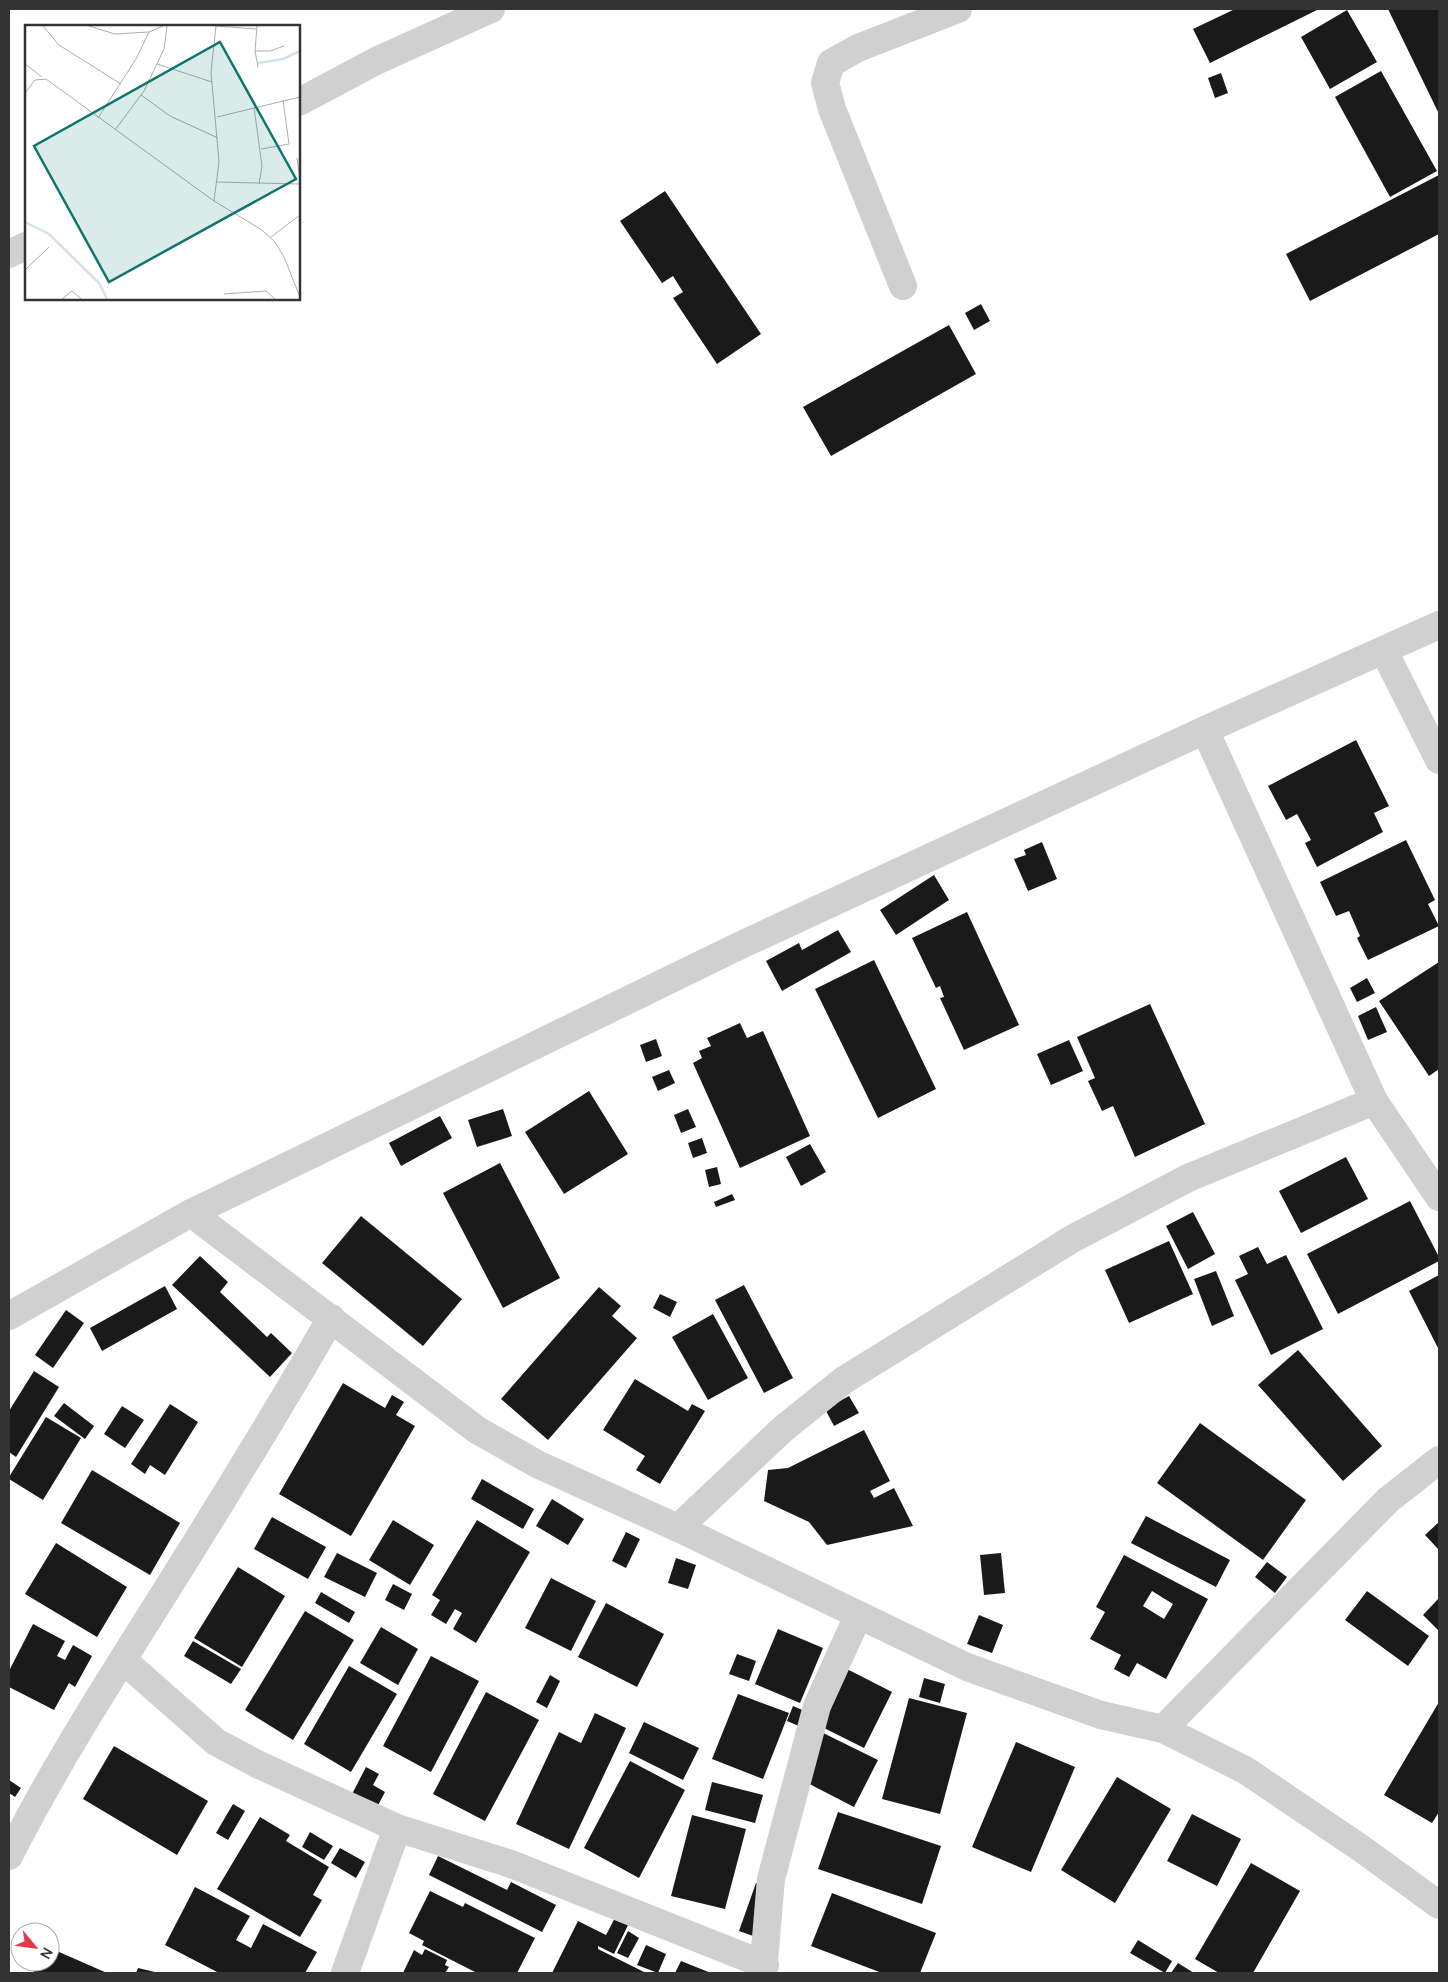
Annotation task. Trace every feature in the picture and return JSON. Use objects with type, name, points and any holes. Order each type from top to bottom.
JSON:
[{"type":"street","points":[[300,101],[376,61],[491,9]]},
{"type":"street","points":[[903,286],[832,110],[825,83],[831,64],[858,48],[958,9]]},
{"type":"street","points":[[9,254],[25,246]]},
{"type":"street","points":[[9,1316],[191,1213],[750,941],[1205,730],[1439,625]]},
{"type":"street","points":[[1384,651],[1439,760]]},
{"type":"street","points":[[1205,730],[1374,1101],[1439,1198]]},
{"type":"street","points":[[678,1528],[784,1428],[844,1380],[1064,1245],[1188,1178],[1374,1101]]},
{"type":"street","points":[[191,1213],[332,1318],[477,1430],[537,1464],[678,1528],[967,1667],[1101,1715],[1163,1729],[1245,1770],[1439,1904]]},
{"type":"street","points":[[9,1856],[30,1814],[123,1660],[256,1448],[332,1318]]},
{"type":"street","points":[[1163,1729],[1388,1500],[1439,1460]]},
{"type":"street","points":[[123,1660],[216,1742],[257,1764],[397,1828],[511,1864],[764,1969],[771,1879],[817,1706],[858,1616]]},
{"type":"street","points":[[345,1973],[397,1828]]},
{"type":"building","points":[[1235,9],[1319,9],[1210,63],[1193,29]]},
{"type":"building","points":[[1388,9],[1439,9],[1439,114]]},
{"type":"building","points":[[1347,10],[1377,62],[1330,89],[1301,37]]},
{"type":"building","points":[[1381,71],[1437,171],[1390,197],[1335,97]]},
{"type":"building","points":[[1221,73],[1228,93],[1215,98],[1208,78]]},
{"type":"building","points":[[1439,175],[1439,234],[1310,301],[1286,254]]},
{"type":"building","points":[[665,191],[761,334],[717,364],[673,298],[683,292],[673,276],[662,283],[620,221]]},
{"type":"building","points":[[981,304],[990,321],[974,330],[965,313]]},
{"type":"building","points":[[949,325],[976,374],[831,456],[803,407]]},
{"type":"building","points":[[1356,740],[1389,806],[1374,813],[1383,832],[1317,867],[1305,843],[1311,840],[1297,814],[1286,820],[1268,786]]},
{"type":"building","points":[[1406,840],[1435,900],[1428,904],[1439,926],[1368,960],[1357,938],[1360,936],[1349,911],[1336,916],[1320,882]]},
{"type":"building","points":[[1042,842],[1057,879],[1028,891],[1014,859],[1026,855],[1024,850]]},
{"type":"building","points":[[934,875],[949,900],[896,935],[880,910]]},
{"type":"building","points":[[967,912],[1019,1025],[964,1050],[940,998],[944,997],[940,986],[936,988],[912,938]]},
{"type":"building","points":[[838,930],[851,952],[782,991],[766,961],[799,943],[802,950]]},
{"type":"building","points":[[874,960],[936,1089],[878,1118],[815,989]]},
{"type":"building","points":[[1439,962],[1439,1069],[1429,1076],[1379,1001]]},
{"type":"building","points":[[1367,978],[1375,993],[1357,1002],[1350,988]]},
{"type":"building","points":[[1150,1004],[1205,1124],[1135,1157],[1113,1106],[1102,1111],[1088,1081],[1095,1078],[1077,1037]]},
{"type":"building","points":[[1376,1007],[1387,1032],[1368,1040],[1358,1016]]},
{"type":"building","points":[[740,1023],[747,1038],[763,1031],[810,1136],[740,1168],[693,1063],[702,1058],[699,1051],[711,1046],[707,1038]]},
{"type":"building","points":[[656,1039],[662,1056],[646,1062],[640,1045]]},
{"type":"building","points":[[1069,1040],[1083,1071],[1051,1085],[1037,1054]]},
{"type":"building","points":[[669,1070],[675,1083],[658,1091],[652,1077]]},
{"type":"building","points":[[589,1091],[628,1154],[564,1194],[525,1132]]},
{"type":"building","points":[[503,1109],[512,1136],[477,1147],[468,1120]]},
{"type":"building","points":[[688,1109],[696,1127],[681,1133],[674,1115]]},
{"type":"building","points":[[440,1116],[452,1138],[401,1166],[389,1143]]},
{"type":"building","points":[[702,1138],[707,1153],[693,1158],[688,1143]]},
{"type":"building","points":[[810,1144],[826,1172],[801,1186],[786,1157]]},
{"type":"building","points":[[1346,1157],[1368,1199],[1301,1233],[1279,1191]]},
{"type":"building","points":[[500,1163],[560,1278],[503,1308],[443,1193]]},
{"type":"building","points":[[717,1167],[721,1184],[709,1187],[705,1170]]},
{"type":"building","points":[[732,1194],[735,1200],[716,1207],[714,1202]]},
{"type":"building","points":[[1410,1201],[1439,1257],[1439,1261],[1338,1314],[1307,1254]]},
{"type":"building","points":[[1193,1212],[1215,1254],[1188,1269],[1166,1226]]},
{"type":"building","points":[[361,1216],[462,1299],[423,1346],[322,1263]]},
{"type":"building","points":[[1169,1241],[1193,1294],[1129,1323],[1105,1270]]},
{"type":"building","points":[[1258,1247],[1267,1264],[1286,1255],[1323,1329],[1271,1355],[1235,1280],[1248,1274],[1239,1256]]},
{"type":"building","points":[[200,1256],[228,1282],[220,1292],[267,1337],[271,1333],[292,1353],[270,1377],[172,1285]]},
{"type":"building","points":[[1216,1271],[1234,1316],[1212,1326],[1194,1279]]},
{"type":"building","points":[[1439,1275],[1439,1350],[1409,1291]]},
{"type":"building","points":[[744,1285],[793,1378],[764,1393],[715,1300]]},
{"type":"building","points":[[165,1286],[177,1309],[102,1351],[90,1328]]},
{"type":"building","points":[[599,1287],[621,1306],[612,1316],[637,1338],[548,1440],[501,1399]]},
{"type":"building","points":[[660,1294],[677,1302],[670,1317],[653,1308]]},
{"type":"building","points":[[66,1310],[84,1323],[53,1368],[35,1355]]},
{"type":"building","points":[[713,1314],[748,1378],[708,1400],[672,1337]]},
{"type":"building","points":[[1298,1350],[1382,1446],[1343,1481],[1258,1385]]},
{"type":"building","points":[[34,1371],[59,1387],[16,1457],[9,1452],[9,1411]]},
{"type":"building","points":[[635,1379],[688,1411],[692,1404],[705,1411],[660,1484],[636,1470],[645,1456],[603,1430]]},
{"type":"building","points":[[343,1383],[385,1408],[392,1395],[404,1402],[396,1415],[415,1426],[351,1536],[279,1494]]},
{"type":"building","points":[[849,1396],[859,1413],[834,1426],[825,1409]]},
{"type":"building","points":[[64,1403],[94,1426],[85,1439],[54,1416]]},
{"type":"building","points":[[170,1404],[198,1422],[165,1475],[150,1465],[145,1474],[131,1464]]},
{"type":"building","points":[[122,1406],[144,1420],[125,1448],[104,1434]]},
{"type":"building","points":[[46,1417],[81,1438],[43,1500],[9,1479],[9,1477]]},
{"type":"building","points":[[1200,1423],[1306,1500],[1263,1560],[1157,1483]]},
{"type":"building","points":[[864,1430],[890,1481],[870,1491],[874,1498],[894,1488],[913,1526],[827,1545],[809,1522],[764,1501],[768,1470],[788,1468]]},
{"type":"building","points":[[92,1470],[180,1523],[150,1575],[61,1523]]},
{"type":"building","points":[[482,1479],[534,1509],[523,1529],[471,1499]]},
{"type":"building","points":[[552,1499],[584,1519],[568,1545],[536,1526]]},
{"type":"building","points":[[1146,1516],[1230,1560],[1216,1587],[1131,1543]]},
{"type":"building","points":[[272,1517],[326,1547],[308,1579],[254,1549]]},
{"type":"building","points":[[393,1520],[434,1545],[410,1585],[369,1560]]},
{"type":"building","points":[[477,1520],[530,1552],[476,1643],[453,1629],[462,1613],[455,1609],[446,1624],[431,1615],[440,1600],[432,1595]]},
{"type":"building","points":[[1439,1522],[1439,1550],[1425,1535]]},
{"type":"building","points":[[626,1532],[640,1539],[626,1568],[612,1561]]},
{"type":"building","points":[[56,1543],[127,1587],[97,1637],[25,1594]]},
{"type":"building","points":[[337,1553],[377,1573],[365,1597],[324,1577]]},
{"type":"building","points":[[1001,1553],[1005,1593],[984,1595],[980,1555]]},
{"type":"building","points":[[1124,1555],[1208,1599],[1166,1679],[1137,1663],[1129,1677],[1114,1669],[1121,1655],[1090,1639],[1105,1612],[1096,1607]],"holes":[[[1152,1591],[1173,1604],[1164,1619],[1143,1606]]]},
{"type":"building","points":[[676,1558],[696,1565],[688,1589],[668,1583]]},
{"type":"building","points":[[1267,1562],[1287,1577],[1275,1593],[1255,1577]]},
{"type":"building","points":[[238,1567],[285,1596],[242,1667],[194,1638]]},
{"type":"building","points":[[551,1578],[596,1601],[571,1651],[525,1628]]},
{"type":"building","points":[[393,1584],[412,1594],[404,1610],[385,1600]]},
{"type":"building","points":[[1367,1591],[1429,1636],[1408,1666],[1345,1620]]},
{"type":"building","points":[[321,1592],[355,1612],[349,1623],[315,1603]]},
{"type":"building","points":[[1439,1598],[1439,1631],[1423,1615]]},
{"type":"building","points":[[606,1603],[664,1634],[637,1687],[578,1657]]},
{"type":"building","points":[[305,1611],[354,1640],[293,1740],[245,1710]]},
{"type":"building","points":[[979,1615],[1003,1625],[992,1653],[967,1644]]},
{"type":"building","points":[[33,1624],[65,1641],[57,1656],[65,1660],[73,1645],[92,1656],[75,1687],[69,1683],[54,1710],[9,1687],[9,1671]]},
{"type":"building","points":[[381,1627],[418,1649],[398,1685],[360,1663]]},
{"type":"building","points":[[778,1629],[823,1648],[800,1703],[755,1684]]},
{"type":"building","points":[[193,1641],[241,1669],[231,1684],[184,1656]]},
{"type":"building","points":[[737,1654],[756,1661],[749,1681],[729,1674]]},
{"type":"building","points":[[431,1656],[479,1681],[431,1772],[383,1746]]},
{"type":"building","points":[[349,1666],[397,1694],[351,1772],[304,1744]]},
{"type":"building","points":[[843,1667],[892,1692],[864,1748],[814,1723]]},
{"type":"building","points":[[550,1675],[560,1681],[547,1708],[536,1702]]},
{"type":"building","points":[[924,1678],[945,1684],[940,1703],[919,1697]]},
{"type":"building","points":[[486,1692],[539,1720],[485,1821],[433,1794]]},
{"type":"building","points":[[738,1694],[789,1713],[763,1779],[712,1759]]},
{"type":"building","points":[[909,1698],[967,1713],[940,1814],[882,1799]]},
{"type":"building","points":[[1439,1702],[1439,1812],[1432,1823],[1384,1795]]},
{"type":"building","points":[[793,1706],[807,1712],[801,1727],[787,1721]]},
{"type":"building","points":[[595,1713],[626,1728],[569,1849],[516,1824],[559,1732],[581,1743]]},
{"type":"building","points":[[644,1722],[699,1748],[683,1780],[629,1753]]},
{"type":"building","points":[[815,1729],[878,1760],[854,1807],[792,1775]]},
{"type":"building","points":[[1016,1742],[1075,1767],[1031,1872],[972,1847]]},
{"type":"building","points":[[114,1746],[208,1801],[177,1855],[83,1799]]},
{"type":"building","points":[[630,1761],[685,1790],[639,1878],[584,1848]]},
{"type":"building","points":[[366,1767],[379,1774],[373,1785],[385,1792],[375,1811],[350,1798]]},
{"type":"building","points":[[1117,1777],[1171,1809],[1115,1903],[1061,1870]]},
{"type":"building","points":[[9,1780],[21,1788],[15,1797],[9,1793]]},
{"type":"building","points":[[712,1782],[763,1795],[755,1823],[705,1810]]},
{"type":"building","points":[[233,1804],[245,1811],[228,1840],[216,1833]]},
{"type":"building","points":[[838,1812],[941,1846],[922,1904],[818,1869]]},
{"type":"building","points":[[1192,1814],[1241,1839],[1217,1886],[1167,1861]]},
{"type":"building","points":[[692,1815],[746,1829],[725,1909],[671,1896]]},
{"type":"building","points":[[260,1817],[290,1835],[286,1841],[329,1867],[313,1895],[322,1900],[300,1937],[217,1889]]},
{"type":"building","points":[[310,1832],[333,1846],[324,1860],[302,1847]]},
{"type":"building","points":[[340,1848],[365,1862],[356,1878],[331,1863]]},
{"type":"building","points":[[438,1856],[507,1890],[511,1882],[556,1905],[542,1932],[429,1875]]},
{"type":"building","points":[[1251,1863],[1300,1891],[1253,1973],[1219,1973],[1195,1959]]},
{"type":"building","points":[[756,1883],[773,1889],[756,1937],[739,1931]]},
{"type":"building","points":[[195,1887],[250,1916],[236,1940],[251,1948],[263,1924],[317,1952],[305,1973],[219,1973],[165,1945]]},
{"type":"building","points":[[430,1891],[463,1907],[465,1903],[535,1938],[517,1973],[477,1973],[422,1945],[424,1941],[409,1933]]},
{"type":"building","points":[[832,1893],[936,1933],[920,1973],[882,1973],[811,1946]]},
{"type":"building","points":[[617,1914],[630,1921],[614,1954],[598,1946],[598,1949],[646,1973],[552,1973],[578,1921],[606,1935]]},
{"type":"building","points":[[628,1931],[639,1938],[628,1958],[617,1953]]},
{"type":"building","points":[[1138,1940],[1172,1961],[1165,1973],[1130,1953]]},
{"type":"building","points":[[646,1945],[666,1954],[658,1973],[637,1965]]},
{"type":"building","points":[[425,1949],[447,1960],[445,1965],[449,1967],[445,1973],[403,1973],[414,1950],[422,1955]]},
{"type":"building","points":[[60,1952],[107,1973],[33,1973],[60,1972]]},
{"type":"building","points":[[681,1961],[711,1973],[675,1973]]},
{"type":"building","points":[[1178,1963],[1194,1973],[1171,1973]]},
{"type":"building","points":[[138,1968],[159,1973],[136,1973]]}]
